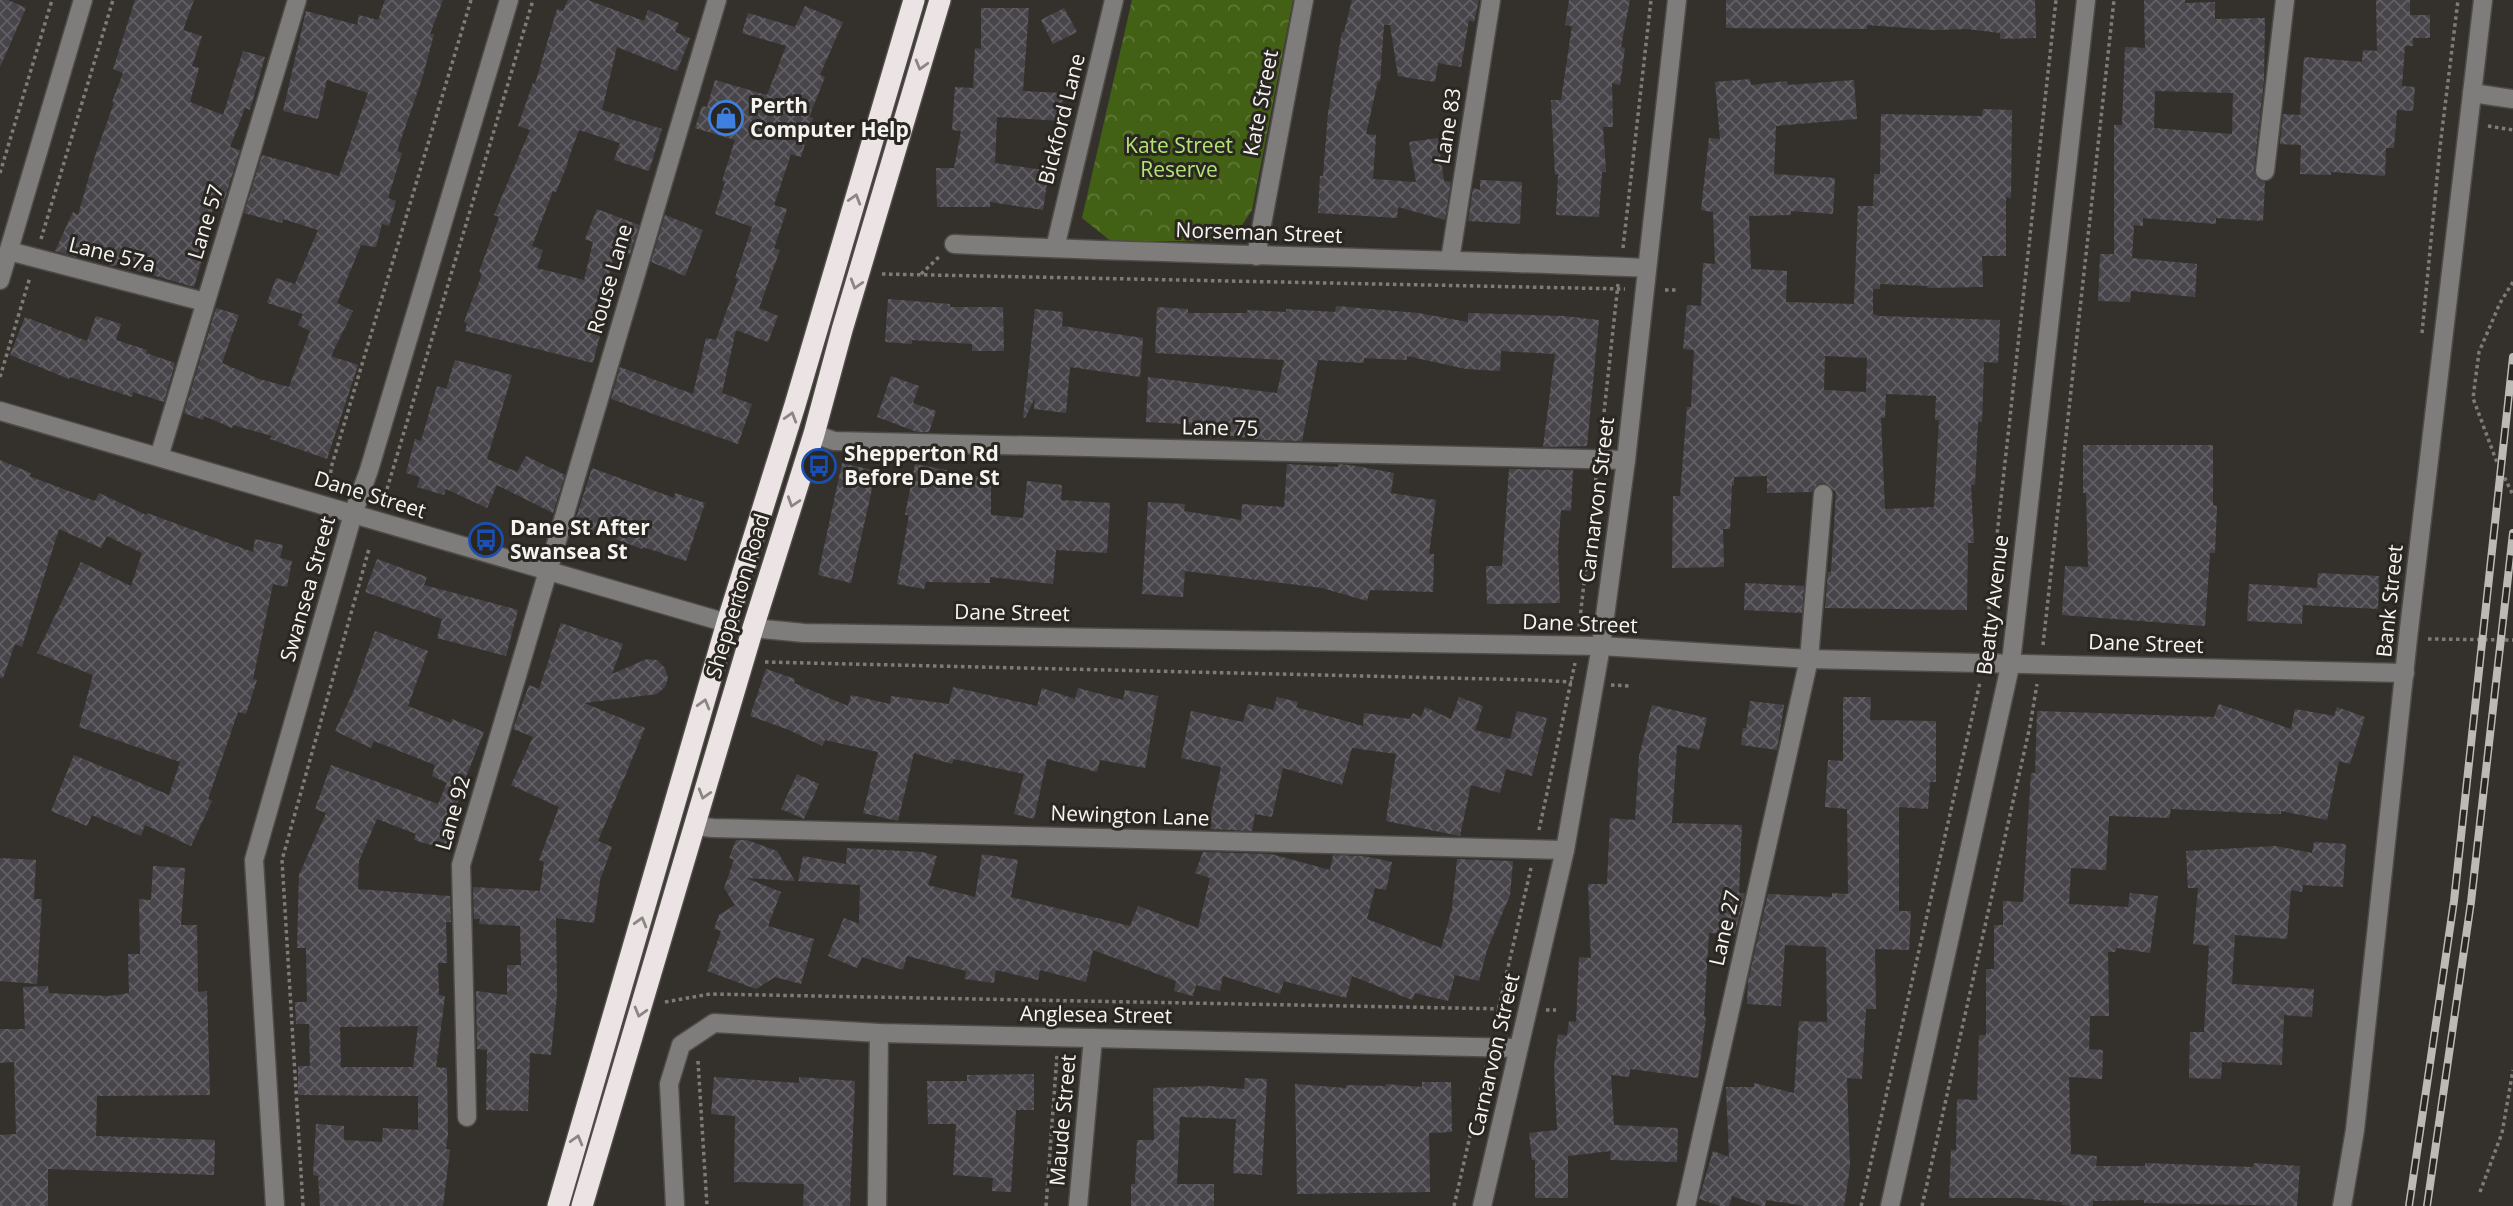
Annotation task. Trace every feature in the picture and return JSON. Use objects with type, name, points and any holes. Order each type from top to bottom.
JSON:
[{"type":"highway","name":"Shepperton Road","points":[[558,1206],[727,622],[795,405],[914,0]]},
{"type":"highway","name":"Shepperton Road","points":[[582,1206],[753,628],[814,434],[842,330],[940,0]]},
{"type":"street","points":[[0,280],[83,0]]},
{"type":"street","name":"Lane 57","points":[[159,457],[297,0]]},
{"type":"street","name":"Swansea Street","points":[[275,1206],[254,860],[353,514],[373,457],[509,0]]},
{"type":"street","name":"Rouse Lane","points":[[548,572],[717,0]]},
{"type":"street","name":"Bickford Lane","points":[[1055,248],[1114,0]]},
{"type":"street","name":"Kate Street","points":[[1255,256],[1304,0]]},
{"type":"street","name":"Lane 83","points":[[1450,260],[1491,0]]},
{"type":"street","name":"Carnarvon Street","points":[[1482,1206],[1565,850],[1595,684],[1626,460],[1677,0]]},
{"type":"street","name":"Beatty Avenue","points":[[1890,1206],[2011,662],[2085,0]]},
{"type":"street","points":[[2264,171],[2285,0]]},
{"type":"street","name":"Bank Street","points":[[2342,1206],[2356,1130],[2405,673],[2483,0]]},
{"type":"street","points":[[2472,93],[2513,99]]},
{"type":"street","name":"Norseman Street","points":[[954,244],[1647,268]]},
{"type":"street","name":"Lane 57a","points":[[9,251],[205,302]]},
{"type":"street","name":"Dane Street","points":[[0,411],[727,622]]},
{"type":"street","name":"Lane 75","points":[[814,434],[834,441],[1626,460]]},
{"type":"street","name":"Lane 27","points":[[1686,1206],[1809,659],[1823,494]]},
{"type":"street","name":"Lane 92","points":[[467,1117],[461,865],[548,572]]},
{"type":"street","name":"Dane Street","points":[[753,628],[772,632],[818,633],[1601,646],[1809,659],[2405,673]]},
{"type":"street","name":"Newington Lane","points":[[694,826],[1565,850]]},
{"type":"street","name":"Anglesea Street","points":[[681,1045],[713,1023],[879,1033],[1518,1048]]},
{"type":"street","points":[[877,1206],[879,1033]]},
{"type":"street","name":"Maude Street","points":[[1079,1206],[1093,1038]]},
{"type":"street","points":[[676,1206],[668,1084],[681,1045]]},
{"type":"path","points":[[0,173],[52,0]]},
{"type":"path","points":[[0,377],[113,0]]},
{"type":"path","points":[[330,487],[331,468],[471,0]]},
{"type":"path","points":[[387,489],[533,0]]},
{"type":"path","points":[[1454,1206],[1573,682],[1651,0]]},
{"type":"path","points":[[1861,1206],[1982,662],[2056,0]]},
{"type":"path","points":[[2422,335],[2440,147],[2458,0]]},
{"type":"path","points":[[2488,126],[2513,130]]},
{"type":"path","points":[[919,275],[954,244]]},
{"type":"path","points":[[882,274],[1676,290]]},
{"type":"path","points":[[2513,282],[2500,303],[2479,352],[2473,398],[2496,460],[2513,495]]},
{"type":"path","points":[[303,1206],[282,860],[369,549]]},
{"type":"path","points":[[2424,638],[2513,640]]},
{"type":"path","points":[[761,662],[1520,679],[1630,686]]},
{"type":"path","points":[[663,1002],[710,994],[1556,1010]]},
{"type":"path","points":[[1046,1206],[1062,1001]]},
{"type":"path","points":[[681,1045],[697,1049],[707,1206]]},
{"type":"path","points":[[2480,1192],[2502,1133],[2513,1070]]},
{"type":"green space","name":"Kate Street Reserve","points":[[1132,0],[1293,0],[1252,210],[1232,240],[1112,242],[1082,218]]},
{"type":"building","points":[[0,0],[8,0],[26,8],[0,67]]},
{"type":"building","points":[[135,0],[194,0],[183,30],[202,36],[192,66],[199,68],[190,102],[223,115],[243,51],[265,57],[250,110],[245,108],[230,147],[240,150],[222,208],[214,206],[199,255],[203,256],[194,287],[117,265],[112,266],[79,251],[76,257],[55,251],[73,212],[78,215],[114,103],[112,102],[123,73],[113,69]]},
{"type":"building","points":[[385,0],[443,0],[430,34],[434,34],[422,79],[397,151],[402,153],[388,198],[396,201],[389,226],[382,224],[376,247],[361,245],[337,303],[353,311],[331,356],[358,365],[327,459],[270,439],[272,436],[233,425],[232,428],[204,416],[203,420],[184,413],[216,308],[239,315],[222,363],[259,379],[289,387],[310,331],[298,325],[303,314],[267,303],[276,278],[295,284],[318,230],[283,219],[282,223],[244,213],[262,155],[339,176],[368,93],[327,80],[318,119],[283,111],[306,11],[357,25],[359,15],[378,20]]},
{"type":"building","points":[[568,0],[588,0],[644,21],[648,10],[679,23],[675,32],[690,38],[677,71],[617,47],[602,110],[662,129],[649,171],[614,160],[620,143],[579,130],[568,163],[556,192],[553,191],[532,246],[543,250],[537,268],[584,280],[593,242],[585,239],[597,209],[639,225],[630,254],[615,251],[598,318],[604,320],[593,363],[465,331],[467,323],[464,322],[499,217],[494,215],[530,130],[518,126],[533,83],[535,84],[557,9],[563,11]]},
{"type":"building","points":[[1352,0],[1479,0],[1474,22],[1469,20],[1461,67],[1438,63],[1435,82],[1398,76],[1390,25],[1384,25],[1380,82],[1378,81],[1366,134],[1376,135],[1373,179],[1416,182],[1409,142],[1438,138],[1444,181],[1451,182],[1445,220],[1398,207],[1397,218],[1318,213],[1328,113],[1342,32]]},
{"type":"building","points":[[1569,0],[1630,0],[1621,47],[1625,48],[1620,85],[1612,83],[1613,127],[1603,127],[1606,172],[1602,172],[1599,217],[1556,215],[1558,174],[1555,175],[1551,100],[1561,100],[1572,26],[1565,25]]},
{"type":"building","points":[[1726,0],[2035,0],[2036,38],[2000,39],[2000,33],[1967,29],[1935,30],[1867,25],[1867,29],[1726,28]]},
{"type":"building","points":[[2144,0],[2215,2],[2215,19],[2265,18],[2264,80],[2254,170],[2258,180],[2265,182],[2263,221],[2216,218],[2216,224],[2143,218],[2143,226],[2134,225],[2132,258],[2197,264],[2195,297],[2131,291],[2130,302],[2098,301],[2100,254],[2114,254],[2114,125],[2122,125],[2125,47],[2145,48]],"holes":[[[2155,91],[2233,93],[2232,134],[2154,128]]]},
{"type":"building","points":[[2376,0],[2410,0],[2410,15],[2430,15],[2430,38],[2413,38],[2413,46],[2405,46],[2402,86],[2415,87],[2413,111],[2397,110],[2394,148],[2386,148],[2385,176],[2331,172],[2331,175],[2300,174],[2301,145],[2280,144],[2283,114],[2300,115],[2304,57],[2362,62],[2363,50],[2377,51]]},
{"type":"building","points":[[805,6],[843,22],[820,75],[825,77],[809,117],[813,118],[801,157],[791,154],[774,205],[787,209],[774,248],[780,250],[759,308],[778,316],[768,342],[736,330],[722,393],[752,404],[738,444],[611,399],[620,367],[693,394],[706,338],[716,340],[738,279],[735,278],[752,227],[715,214],[735,140],[695,128],[702,106],[707,107],[715,80],[767,95],[786,46],[742,33],[748,13],[795,27]]},
{"type":"building","points":[[981,8],[1029,8],[1023,91],[1063,93],[1062,121],[997,117],[995,163],[1049,171],[1043,210],[990,202],[990,207],[937,207],[936,168],[954,168],[961,131],[952,130],[955,87],[973,88],[975,48],[981,49]]},
{"type":"building","points":[[1064,8],[1077,32],[1053,44],[1041,20]]},
{"type":"building","points":[[1750,79],[1751,85],[1787,81],[1788,85],[1854,80],[1857,119],[1776,126],[1774,174],[1835,178],[1833,214],[1791,211],[1791,215],[1749,216],[1751,269],[1787,271],[1786,302],[1854,304],[1858,206],[1873,206],[1874,174],[1880,174],[1881,114],[1982,116],[1983,109],[2012,110],[2011,198],[2006,197],[2006,256],[1982,256],[1983,287],[1927,288],[1928,286],[1880,284],[1880,289],[1873,289],[1873,314],[1879,316],[2000,320],[1998,363],[1984,362],[1982,422],[1978,422],[1975,485],[1971,485],[1974,543],[1968,543],[1967,610],[1825,608],[1828,572],[1831,572],[1836,492],[1825,483],[1818,484],[1812,492],[1767,493],[1767,476],[1734,477],[1730,529],[1723,529],[1724,567],[1672,568],[1673,496],[1680,496],[1687,407],[1691,407],[1694,350],[1683,349],[1687,305],[1701,306],[1703,263],[1715,264],[1713,212],[1701,210],[1709,138],[1720,139],[1715,82]],"holes":[[[1825,356],[1867,358],[1866,392],[1824,390]],[[1886,394],[1936,396],[1935,420],[1939,420],[1934,507],[1885,509],[1881,418],[1885,418]]]},
{"type":"building","points":[[1480,180],[1522,182],[1520,224],[1468,221],[1473,188],[1480,190]]},
{"type":"building","points":[[665,215],[703,230],[685,276],[651,262]]},
{"type":"building","points":[[888,299],[950,304],[950,307],[1003,307],[1004,351],[972,351],[972,344],[912,340],[912,344],[885,342]]},
{"type":"building","points":[[1336,306],[1418,313],[1468,322],[1468,313],[1564,316],[1599,320],[1587,446],[1543,447],[1555,354],[1501,351],[1500,371],[1466,369],[1407,356],[1407,360],[1364,358],[1364,363],[1318,360],[1302,441],[1224,435],[1224,438],[1203,437],[1203,425],[1146,422],[1148,377],[1277,393],[1284,360],[1155,353],[1157,307],[1188,309],[1188,313],[1247,313],[1247,310],[1286,312],[1286,309],[1335,312]]},
{"type":"building","points":[[1035,309],[1063,312],[1062,326],[1143,338],[1140,377],[1070,367],[1066,413],[1034,409],[1035,398],[1025,418],[1023,417]]},
{"type":"building","points":[[96,316],[121,324],[116,340],[175,363],[164,402],[133,392],[132,397],[70,377],[69,379],[10,355],[25,317],[87,341]]},
{"type":"building","points":[[455,360],[512,375],[487,459],[517,472],[526,456],[565,475],[553,513],[497,485],[487,508],[446,489],[444,495],[417,487],[420,477],[406,473],[415,439],[421,441],[437,386],[446,389]]},
{"type":"building","points":[[891,376],[919,386],[913,403],[936,411],[929,432],[917,432],[877,417]]},
{"type":"building","points":[[2083,445],[2213,445],[2213,505],[2217,506],[2215,553],[2210,553],[2205,626],[2062,615],[2065,566],[2088,567]]},
{"type":"building","points":[[0,460],[31,473],[29,476],[95,501],[99,493],[146,515],[147,513],[253,552],[255,539],[283,545],[280,558],[292,561],[287,587],[273,584],[253,679],[257,680],[246,714],[238,712],[208,799],[212,801],[191,846],[145,825],[141,836],[92,815],[87,826],[51,811],[74,755],[169,795],[180,762],[79,727],[93,675],[37,653],[81,562],[131,586],[142,553],[107,536],[101,548],[59,529],[22,647],[15,644],[3,678],[0,678]]},
{"type":"building","points":[[842,463],[876,471],[851,583],[818,575]]},
{"type":"building","points":[[915,464],[991,479],[991,515],[1023,518],[1027,481],[1062,485],[1061,500],[1110,503],[1107,553],[1056,550],[1053,584],[990,577],[990,583],[926,582],[924,589],[897,584],[909,515],[905,515]]},
{"type":"building","points":[[1287,464],[1338,467],[1338,464],[1350,465],[1394,473],[1391,493],[1436,500],[1429,554],[1434,554],[1433,592],[1370,590],[1367,601],[1322,588],[1185,571],[1183,597],[1142,594],[1148,502],[1185,504],[1184,511],[1241,520],[1242,504],[1284,507]]},
{"type":"building","points":[[592,468],[674,498],[675,493],[705,503],[686,561],[573,527]]},
{"type":"building","points":[[1509,469],[1573,470],[1571,511],[1561,510],[1558,550],[1560,603],[1487,604],[1486,566],[1502,566]]},
{"type":"building","points":[[377,559],[427,577],[424,585],[518,610],[506,656],[437,638],[442,619],[365,592]]},
{"type":"building","points":[[2318,573],[2379,576],[2378,609],[2303,605],[2302,624],[2247,621],[2249,584],[2317,588]]},
{"type":"building","points":[[1745,583],[1804,586],[1802,613],[1744,610]]},
{"type":"building","points":[[561,623],[623,644],[612,674],[647,659],[657,660],[665,668],[668,678],[665,687],[657,694],[584,703],[645,728],[598,841],[612,847],[600,880],[594,923],[556,918],[557,995],[551,1055],[530,1053],[528,1111],[486,1110],[487,1050],[477,1049],[476,991],[507,995],[507,965],[521,965],[520,926],[479,924],[480,919],[474,919],[473,887],[540,891],[544,862],[539,860],[559,807],[511,785],[533,737],[513,729],[529,685],[539,689]]},
{"type":"building","points":[[375,631],[428,651],[408,706],[451,723],[452,719],[484,732],[461,789],[445,849],[414,840],[416,834],[377,819],[359,861],[358,889],[450,896],[451,922],[446,922],[447,963],[438,963],[439,995],[445,996],[436,1067],[447,1068],[446,1149],[450,1150],[443,1206],[320,1206],[318,1176],[313,1175],[316,1124],[344,1126],[344,1140],[382,1142],[383,1128],[418,1130],[418,1096],[298,1095],[298,1066],[310,1066],[309,1024],[296,1024],[295,1002],[307,1002],[306,948],[297,948],[299,875],[326,813],[315,809],[331,765],[438,804],[447,783],[432,776],[435,765],[374,741],[371,748],[335,731],[354,690]],"holes":[[[418,1026],[413,1067],[341,1067],[340,1027]]]},
{"type":"building","points":[[766,669],[795,679],[794,683],[848,706],[851,695],[890,704],[891,696],[949,704],[953,687],[1037,706],[1042,688],[1075,699],[1078,688],[1123,700],[1125,690],[1158,696],[1145,768],[1100,760],[1097,772],[1047,759],[1034,819],[1014,814],[1024,774],[954,759],[952,764],[914,753],[898,821],[863,813],[878,752],[825,740],[822,746],[750,716]]},
{"type":"building","points":[[1277,697],[1298,702],[1296,707],[1363,726],[1364,713],[1410,719],[1413,713],[1421,717],[1425,707],[1451,719],[1459,697],[1483,706],[1475,730],[1510,739],[1517,711],[1547,718],[1532,776],[1506,769],[1500,793],[1471,785],[1460,836],[1386,821],[1396,754],[1352,748],[1342,785],[1283,768],[1272,817],[1255,814],[1252,831],[1210,829],[1221,767],[1181,758],[1191,711],[1243,722],[1248,704],[1273,710]]},
{"type":"building","points":[[1843,697],[1871,697],[1870,720],[1936,721],[1936,782],[1930,782],[1928,809],[1899,807],[1899,911],[1911,911],[1909,950],[1875,949],[1876,1009],[1866,1009],[1862,1079],[1847,1078],[1850,1167],[1844,1206],[1805,1206],[1766,1200],[1765,1206],[1762,1206],[1732,1196],[1729,1206],[1721,1206],[1699,1199],[1713,1151],[1729,1157],[1726,1087],[1754,1087],[1754,1083],[1794,1093],[1799,1021],[1827,1022],[1826,947],[1785,945],[1781,1006],[1747,1004],[1748,981],[1768,894],[1832,897],[1832,893],[1848,894],[1847,809],[1825,807],[1828,760],[1843,761]]},
{"type":"building","points":[[1750,701],[1784,705],[1777,750],[1741,745]]},
{"type":"building","points":[[2219,704],[2291,729],[2295,709],[2334,716],[2337,707],[2365,717],[2350,764],[2339,761],[2327,820],[2281,811],[2281,814],[2273,814],[2171,809],[2169,818],[2109,816],[2106,870],[2071,868],[2069,904],[2128,907],[2130,893],[2158,896],[2150,953],[2116,948],[2115,952],[2108,952],[2109,1016],[2090,1016],[2089,1049],[2103,1050],[2102,1079],[2069,1077],[2071,1154],[2097,1156],[2096,1166],[2145,1166],[2145,1163],[2253,1167],[2254,1163],[2300,1166],[2297,1206],[2144,1203],[2144,1200],[2093,1201],[2093,1206],[2075,1206],[2020,1198],[1949,1198],[1951,1150],[1956,1150],[1957,1099],[1977,1100],[1979,1035],[1986,1035],[1986,969],[1994,969],[1994,925],[2003,925],[2003,901],[2023,902],[2031,773],[2035,773],[2037,711],[2214,717]]},
{"type":"building","points":[[1652,705],[1707,718],[1699,750],[1677,745],[1672,823],[1742,825],[1739,893],[1745,893],[1735,934],[1709,933],[1706,1017],[1698,1078],[1630,1069],[1629,1077],[1611,1075],[1614,1125],[1678,1128],[1677,1162],[1610,1160],[1611,1151],[1568,1156],[1568,1198],[1535,1198],[1535,1160],[1532,1160],[1529,1133],[1557,1130],[1554,1067],[1558,1034],[1567,1036],[1569,1021],[1576,1022],[1579,957],[1591,958],[1588,884],[1607,884],[1610,818],[1635,820],[1639,756]]},
{"type":"building","points":[[797,774],[819,784],[804,819],[781,809]]},
{"type":"building","points":[[736,840],[747,840],[777,851],[795,881],[746,878],[781,892],[768,926],[814,939],[801,984],[775,977],[756,989],[707,971],[721,931],[714,929],[719,915],[735,905],[724,888],[734,860],[729,858]]},
{"type":"building","points":[[2314,842],[2346,844],[2343,887],[2303,885],[2302,892],[2291,890],[2287,939],[2235,935],[2232,984],[2314,989],[2312,1017],[2284,1015],[2282,1065],[2222,1062],[2221,1079],[2189,1078],[2190,1032],[2204,1032],[2209,946],[2193,944],[2198,888],[2188,888],[2186,851],[2275,846],[2312,853]]},
{"type":"building","points":[[847,848],[922,852],[937,856],[928,885],[975,897],[982,854],[1018,860],[1011,897],[1130,926],[1138,906],[1198,928],[1210,878],[1195,873],[1203,852],[1271,854],[1330,870],[1333,855],[1363,856],[1392,862],[1386,890],[1375,888],[1367,919],[1441,948],[1452,909],[1457,859],[1513,861],[1510,895],[1487,950],[1479,981],[1455,975],[1448,1001],[1415,993],[1412,1000],[1352,976],[1346,998],[1284,981],[1280,994],[1223,976],[1220,991],[1196,985],[1193,996],[1174,991],[1176,981],[1093,950],[1086,982],[1040,970],[1038,980],[996,970],[994,983],[965,979],[966,971],[907,956],[903,970],[862,957],[857,968],[828,956],[844,918],[859,924],[860,885],[798,881],[803,856],[846,864]]},
{"type":"building","points":[[0,858],[36,860],[34,899],[42,899],[37,984],[0,981]]},
{"type":"building","points":[[153,866],[185,868],[181,925],[197,925],[198,992],[207,991],[210,1095],[97,1096],[96,1136],[215,1140],[214,1175],[48,1169],[48,1206],[0,1206],[0,1135],[16,1134],[14,1062],[0,1063],[0,1029],[25,1029],[23,987],[48,986],[49,993],[109,996],[129,993],[128,954],[140,954],[139,899],[151,900]]},
{"type":"building","points":[[1034,1074],[1034,1110],[1016,1110],[1011,1192],[992,1191],[993,1178],[953,1175],[956,1124],[928,1124],[927,1081],[967,1081],[967,1075]]},
{"type":"building","points":[[714,1077],[799,1083],[799,1077],[855,1081],[850,1206],[803,1206],[804,1184],[734,1182],[735,1116],[711,1114]]},
{"type":"building","points":[[1245,1078],[1267,1079],[1262,1175],[1233,1173],[1236,1119],[1180,1117],[1177,1184],[1214,1184],[1214,1206],[1131,1206],[1137,1140],[1154,1140],[1153,1088],[1209,1086],[1244,1089]]},
{"type":"building","points":[[1422,1082],[1451,1082],[1452,1132],[1429,1133],[1430,1192],[1297,1194],[1295,1084],[1346,1088],[1346,1085],[1386,1084],[1422,1087]]},
{"type":"railway","points":[[2409,1206],[2454,901],[2513,357]]},
{"type":"railway","points":[[2427,1206],[2471,902],[2513,533]]},
{"type":"place","name":"Perth Computer Help","points":[[726,118]]},
{"type":"place","name":"Shepperton Rd Before Dane St","points":[[819,466]]},
{"type":"place","name":"Dane St After Swansea St","points":[[486,540]]}]
